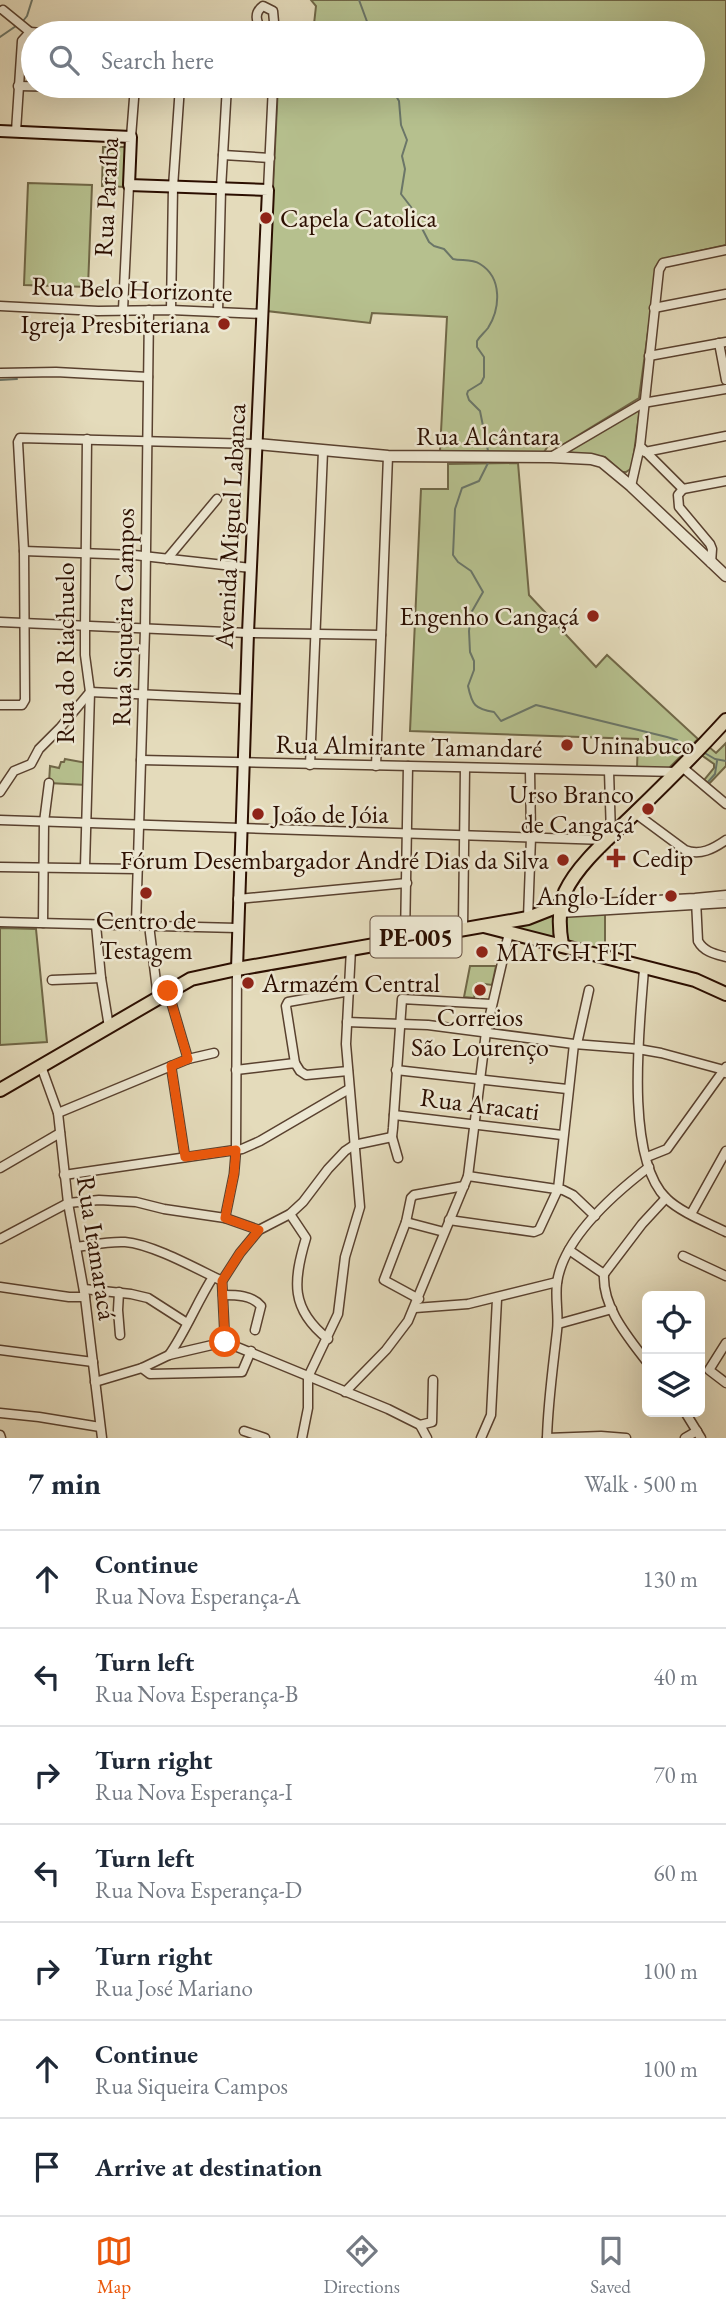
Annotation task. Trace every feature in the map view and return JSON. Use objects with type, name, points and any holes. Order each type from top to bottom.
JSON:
[{"type":"main road","points":[[0,131],[131,137]]},
{"type":"main road","name":"Rua Paraíba","points":[[129,185],[131,137]]},
{"type":"main road","points":[[129,185],[268,190]]},
{"type":"main road","name":"Avenida Miguel Labanca","points":[[236,969],[268,190]]},
{"type":"main road","points":[[562,945],[561,909],[564,894],[575,877],[608,837],[680,770],[726,720]]},
{"type":"main road","name":"PE-005","points":[[0,1090],[191,979],[528,918],[561,909]]},
{"type":"main road","name":"PE-005","points":[[480,925],[695,980],[726,994]]},
{"type":"street","points":[[1,0],[1,10],[21,26]]},
{"type":"street","points":[[258,21],[257,11],[263,3],[273,11],[274,21]]},
{"type":"street","points":[[16,131],[21,45]]},
{"type":"street","name":"Rua Paraíba","points":[[131,137],[134,98]]},
{"type":"street","points":[[171,310],[173,187],[178,98]]},
{"type":"street","points":[[218,312],[226,98]]},
{"type":"street","name":"Avenida Miguel Labanca","points":[[268,190],[272,98]]},
{"type":"street","points":[[223,155],[270,158]]},
{"type":"street","name":"Rua Paraíba","points":[[123,310],[129,185]]},
{"type":"street","points":[[631,486],[642,449],[643,404],[659,270],[663,263],[726,250]]},
{"type":"street","points":[[654,308],[726,294]]},
{"type":"street","name":"Rua Belo Horizonte","points":[[0,306],[263,314]]},
{"type":"street","name":"Rua Siqueira Campos","points":[[136,925],[144,694],[149,310]]},
{"type":"street","points":[[649,356],[722,342],[726,380]]},
{"type":"street","points":[[0,373],[56,372],[148,377]]},
{"type":"street","points":[[551,457],[643,404],[726,389]]},
{"type":"street","points":[[642,449],[726,436]]},
{"type":"street","points":[[0,705],[22,705],[25,700],[24,551],[18,442],[21,437],[257,444],[388,456]]},
{"type":"street","name":"Rua do Riachuelo","points":[[85,867],[90,692],[85,655],[87,439]]},
{"type":"street","points":[[642,449],[683,489]]},
{"type":"street","points":[[310,765],[323,451]]},
{"type":"street","name":"Rua Alcântara","points":[[376,766],[388,456],[551,457],[602,462],[726,576]]},
{"type":"street","points":[[711,563],[713,555],[710,544],[678,507],[678,495],[683,489],[726,481]]},
{"type":"street","points":[[167,559],[217,499]]},
{"type":"street","points":[[24,551],[146,556],[251,568]]},
{"type":"street","points":[[0,622],[248,633],[382,635]]},
{"type":"street","points":[[0,792],[14,771],[31,764],[39,749],[90,692],[246,699]]},
{"type":"street","name":"Rua Almirante Tamandaré","points":[[141,760],[530,770],[680,770]]},
{"type":"street","points":[[405,939],[408,766]]},
{"type":"street","points":[[463,929],[466,768]]},
{"type":"street","points":[[528,918],[530,770]]},
{"type":"street","points":[[680,770],[726,804]]},
{"type":"street","points":[[0,820],[608,837],[609,771]]},
{"type":"street","points":[[651,772],[657,791]]},
{"type":"street","points":[[43,923],[44,822],[49,783]]},
{"type":"street","points":[[635,813],[692,853],[708,850],[726,840]]},
{"type":"street","points":[[0,867],[137,869]]},
{"type":"street","points":[[238,900],[407,883]]},
{"type":"street","points":[[696,902],[726,895]]},
{"type":"street","points":[[696,902],[698,941],[711,952],[726,957]]},
{"type":"street","points":[[561,909],[726,903]]},
{"type":"street","points":[[0,922],[237,929]]},
{"type":"street","points":[[96,925],[109,1027]]},
{"type":"street","points":[[149,925],[163,995],[188,1059]]},
{"type":"street","points":[[345,1392],[386,1350],[408,1321],[468,1176],[486,1032],[509,933]]},
{"type":"street","points":[[302,1438],[308,1408],[308,1377],[338,1314],[345,1257],[360,1208],[348,1070],[347,1022],[351,950]]},
{"type":"street","points":[[225,1218],[236,1150],[236,969]]},
{"type":"street","points":[[644,969],[638,1049],[638,1110],[639,1129],[649,1167],[666,1198],[726,1232]]},
{"type":"street","points":[[52,980],[101,978]]},
{"type":"street","points":[[449,1220],[534,1232],[541,1226],[558,1189],[567,1089],[589,990]]},
{"type":"street","points":[[348,1070],[306,1075],[300,1071],[296,1063],[286,1006],[288,1002],[350,991]]},
{"type":"street","points":[[398,1158],[393,1137],[401,1000],[405,998],[491,1004]]},
{"type":"street","points":[[347,1022],[446,1026],[575,1044],[638,1049],[725,1070],[667,1149],[647,1157]]},
{"type":"street","points":[[58,1113],[188,1059],[214,1053]]},
{"type":"street","points":[[236,1070],[296,1063]]},
{"type":"street","name":"Rua Itamaracá","points":[[41,1066],[58,1113],[64,1175],[84,1293],[103,1438]]},
{"type":"street","points":[[171,1066],[185,1157]]},
{"type":"street","points":[[396,1070],[567,1089]]},
{"type":"street","points":[[64,1175],[251,1146],[349,1089]]},
{"type":"street","name":"Rua Aracati","points":[[394,1115],[562,1135]]},
{"type":"street","points":[[0,1168],[60,1133]]},
{"type":"street","points":[[225,1342],[222,1281],[240,1253],[259,1230],[290,1214],[303,1202],[337,1158],[354,1145],[393,1137]]},
{"type":"street","points":[[691,1214],[726,1151]]},
{"type":"street","points":[[626,1438],[547,1438],[558,1324],[557,1283],[569,1250],[596,1216],[649,1167]]},
{"type":"street","points":[[468,1176],[558,1189],[573,1195],[596,1216]]},
{"type":"street","points":[[419,1299],[384,1280],[406,1222],[412,1196],[464,1186]]},
{"type":"street","points":[[642,1354],[612,1309],[603,1287],[604,1274],[642,1224],[666,1198]]},
{"type":"street","points":[[0,1239],[68,1203],[124,1200],[225,1218],[259,1230]]},
{"type":"street","points":[[290,1214],[306,1238],[299,1263],[299,1301],[305,1317],[328,1339]]},
{"type":"street","points":[[406,1222],[444,1231]]},
{"type":"street","points":[[76,1247],[113,1242],[131,1243],[173,1258],[222,1281]]},
{"type":"street","points":[[569,1250],[604,1274]]},
{"type":"street","points":[[683,1256],[726,1276]]},
{"type":"street","points":[[169,1355],[213,1277]]},
{"type":"street","points":[[415,1308],[497,1299],[557,1283]]},
{"type":"street","points":[[0,1287],[69,1297],[84,1293],[119,1292],[148,1298],[187,1322]]},
{"type":"street","points":[[119,1292],[120,1335]]},
{"type":"street","points":[[223,1295],[242,1295],[258,1302],[261,1306],[255,1330]]},
{"type":"street","points":[[481,1438],[491,1415],[497,1299]]},
{"type":"street","points":[[558,1324],[612,1309]]},
{"type":"street","points":[[180,1339],[183,1352]]},
{"type":"street","points":[[95,1382],[142,1368],[169,1355],[225,1342],[420,1425],[432,1422],[433,1380]]},
{"type":"street","points":[[726,1343],[709,1370],[726,1383]]},
{"type":"street","points":[[0,1350],[93,1362]]},
{"type":"street","points":[[142,1368],[150,1374],[240,1373],[246,1367],[251,1352]]},
{"type":"street","points":[[0,1413],[100,1427]]},
{"type":"street","points":[[685,1438],[699,1435],[688,1417]]},
{"type":"street","points":[[420,1425],[427,1438]]},
{"type":"street","points":[[244,1431],[265,1438]]},
{"type":"green space","points":[[311,0],[726,0],[726,245],[668,258],[657,266],[639,398],[559,447],[554,444],[548,446],[544,452],[440,451],[447,317],[372,313],[370,323],[267,311],[277,98],[705,98],[705,21],[314,21],[316,6]]},
{"type":"green space","points":[[103,147],[128,147],[126,187],[102,186]]},
{"type":"green space","points":[[28,183],[92,185],[88,287],[24,285]]},
{"type":"green space","points":[[640,407],[632,468],[626,472],[622,472],[605,457],[566,452]]},
{"type":"green space","points":[[518,463],[529,595],[596,667],[607,655],[698,739],[668,769],[637,768],[638,739],[410,731],[421,489],[448,489],[448,464]]},
{"type":"green space","points":[[726,743],[726,766],[709,784],[704,780],[714,768],[714,764],[700,754],[708,746],[716,753]]},
{"type":"green space","points":[[65,759],[87,763],[86,785],[49,783],[50,766],[59,768]]},
{"type":"green space","points":[[726,895],[726,903],[605,911],[605,953],[499,925],[560,913],[561,905]]},
{"type":"green space","points":[[0,928],[36,929],[47,1042],[0,1045]]},
{"type":"green space","points":[[470,966],[496,966],[492,985],[477,983],[474,998],[464,997]]},
{"type":"waterway","points":[[23,21],[32,0]]},
{"type":"waterway","points":[[359,0],[367,21]]},
{"type":"waterway","points":[[0,37],[16,26]]},
{"type":"waterway","points":[[397,98],[401,125],[407,140],[402,156],[405,169],[401,194],[429,242],[444,249],[453,259],[480,264],[493,277],[496,285],[495,312],[488,328],[477,341],[477,347],[484,357],[484,377],[481,383],[467,394],[480,411],[488,451]]},
{"type":"waterway","points":[[0,380],[17,379]]},
{"type":"waterway","points":[[488,463],[479,481],[462,488],[455,509],[453,555],[471,571],[483,592],[471,613],[469,631],[474,670],[468,686],[473,702],[482,709],[494,712],[501,721],[536,705],[667,737],[677,740],[683,747],[693,744]]},
{"type":"waterway","points":[[703,752],[715,759],[726,761]]},
{"type":"waterway","points":[[708,782],[715,774],[717,761]]},
{"type":"place","name":"Capela Catolica","points":[[266,218]]},
{"type":"place","name":"Igreja Presbiteriana","points":[[224,324]]},
{"type":"place","name":"Engenho Cangaçá","points":[[593,616]]},
{"type":"place","name":"Uninabuco","points":[[567,745]]},
{"type":"place","name":"Urso Branco de Cangaçá","points":[[648,809]]},
{"type":"place","name":"João de Jóia","points":[[258,814]]},
{"type":"place","name":"Cedip","points":[[616,858]]},
{"type":"place","name":"Fórum Desembargador André Dias da Silva","points":[[563,860]]},
{"type":"place","name":"Centro de Testagem","points":[[146,893]]},
{"type":"place","name":"Anglo Líder","points":[[671,896]]},
{"type":"place","name":"MATCH FIT","points":[[482,952]]},
{"type":"place","name":"Armazém Central","points":[[248,983]]},
{"type":"place","name":"Correios São Lourenço","points":[[480,990]]},
{"type":"route","points":[[168,991],[188,1059],[171,1066],[185,1157],[236,1150],[225,1218],[259,1230],[222,1281],[225,1342]]}]
